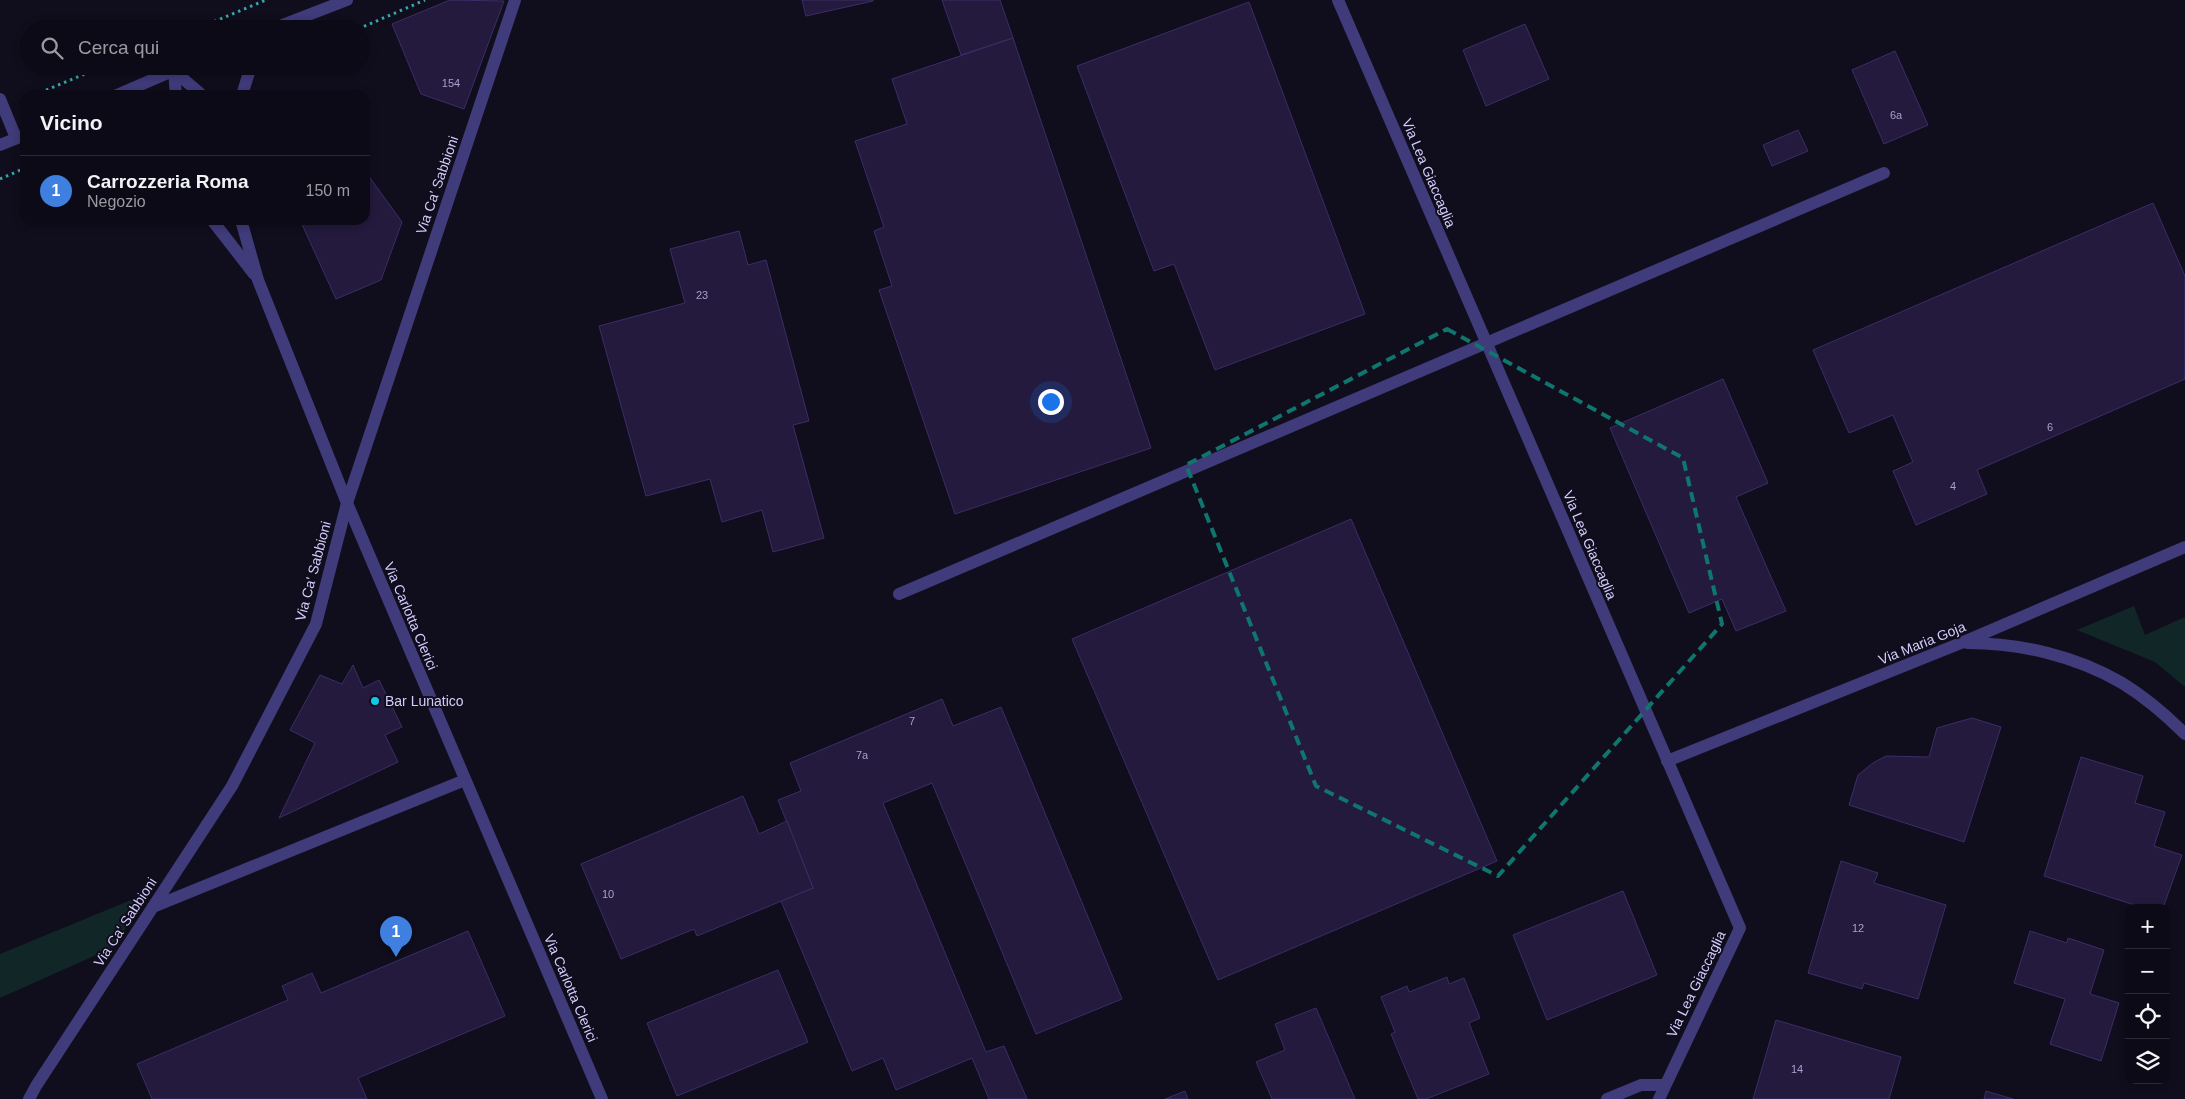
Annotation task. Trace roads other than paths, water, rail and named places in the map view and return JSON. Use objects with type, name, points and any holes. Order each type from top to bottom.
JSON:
[{"type":"street","points":[[295,20],[347,0]]},
{"type":"street","name":"Via Ca' Sabbioni","points":[[29,1099],[232,786],[316,624],[347,503],[515,0]]},
{"type":"street","name":"Via Lea Giaccaglia","points":[[1338,0],[1740,928],[1658,1099]]},
{"type":"street","points":[[128,90],[163,75]]},
{"type":"street","points":[[177,90],[178,75]]},
{"type":"street","points":[[185,75],[198,90]]},
{"type":"street","points":[[244,90],[248,75]]},
{"type":"street","points":[[0,99],[20,134]]},
{"type":"street","points":[[0,145],[20,136]]},
{"type":"street","points":[[899,594],[1884,173]]},
{"type":"street","name":"Via Carlotta Clerici","points":[[216,225],[258,280]]},
{"type":"street","name":"Via Carlotta Clerici","points":[[243,225],[258,280],[347,503],[602,1099]]},
{"type":"street","name":"Via Maria Goja","points":[[1668,761],[1961,643],[2185,547]]},
{"type":"street","points":[[1961,643],[2015,646],[2044,652],[2083,665],[2122,683],[2161,711],[2185,734]]},
{"type":"street","points":[[153,907],[465,780]]},
{"type":"street","points":[[1607,1099],[1641,1085],[1664,1085]]},
{"type":"place","name":"Bar Lunatico","points":[[375,701]]},
{"type":"place","name":"Carrozzeria Roma","points":[[396,957]]}]
